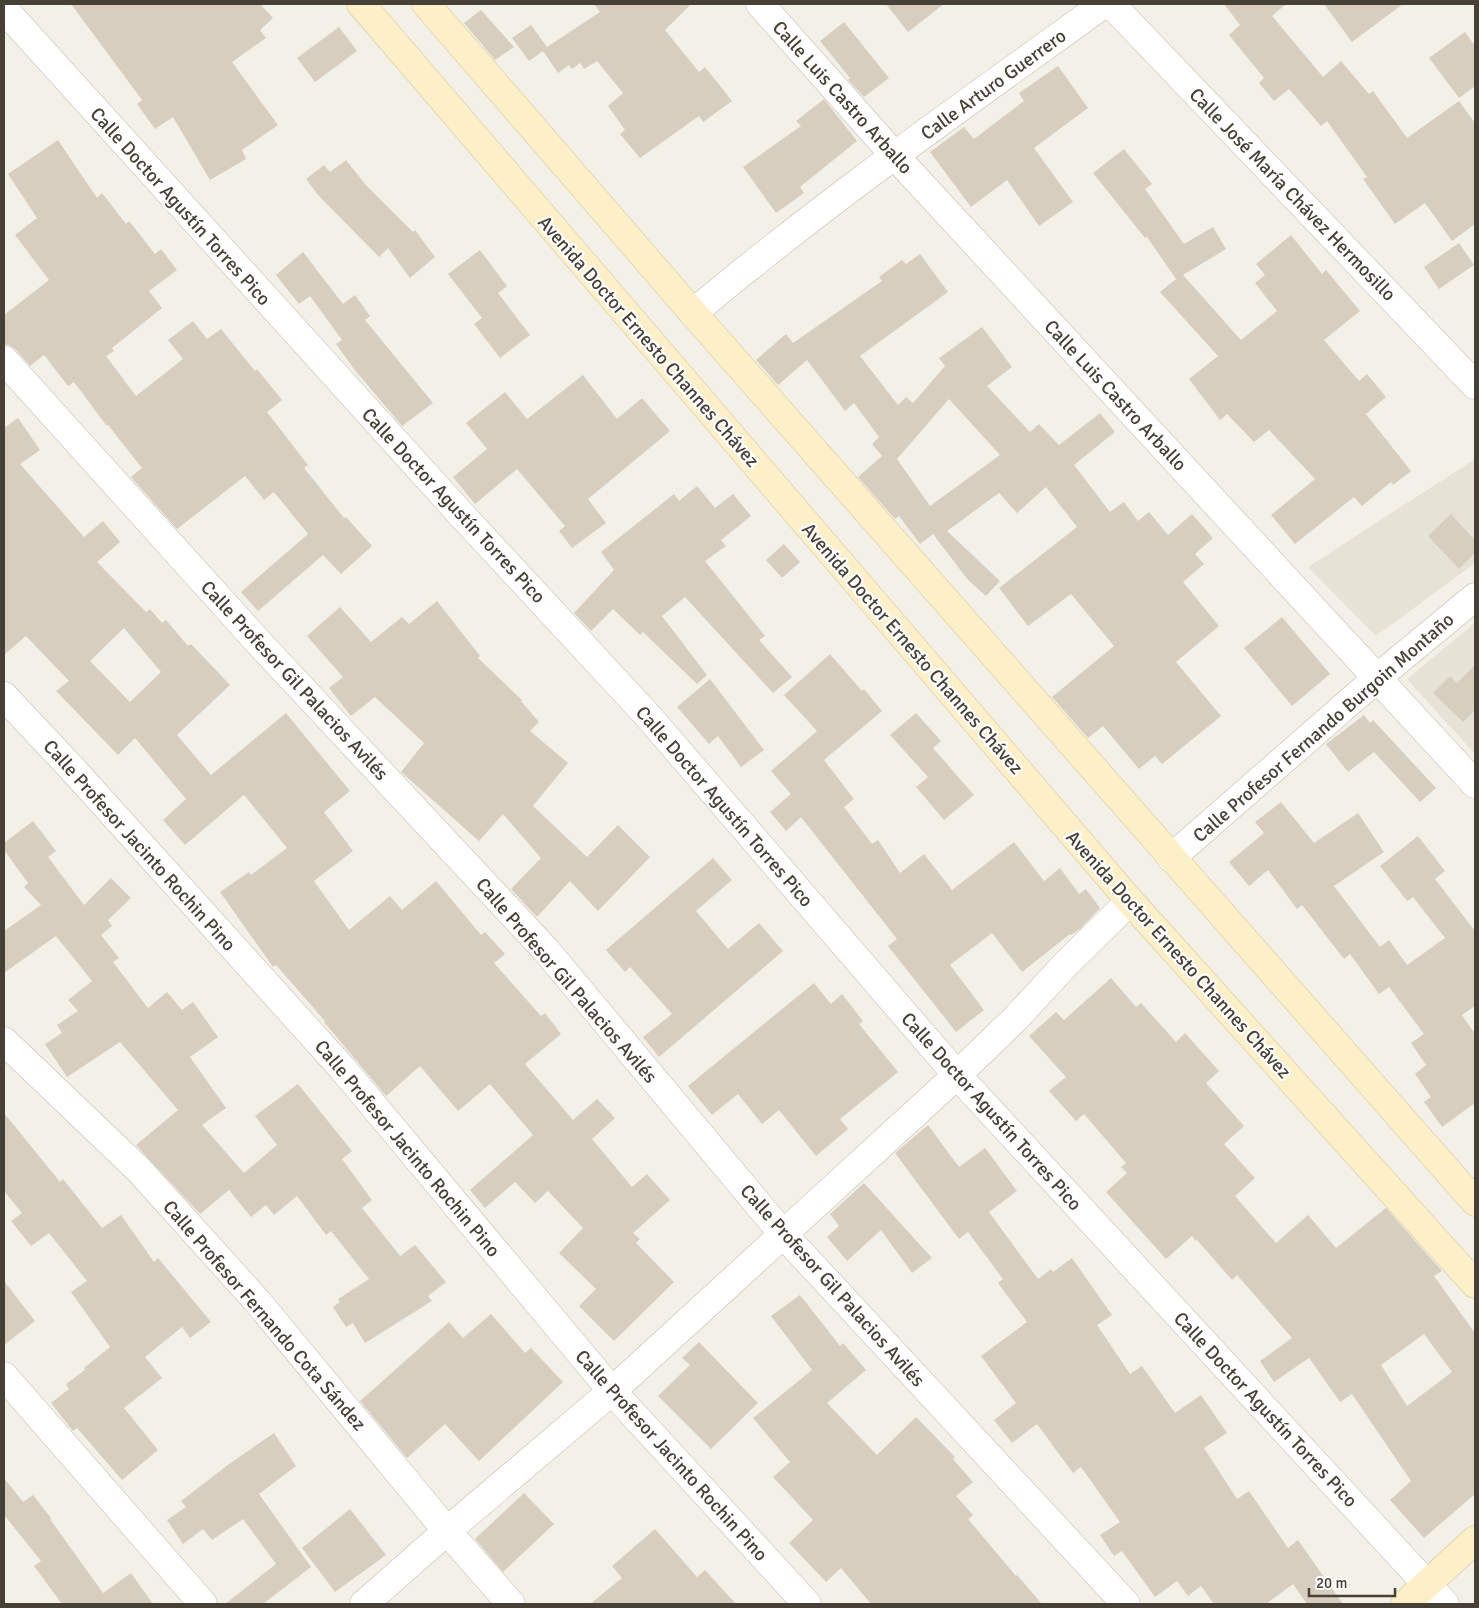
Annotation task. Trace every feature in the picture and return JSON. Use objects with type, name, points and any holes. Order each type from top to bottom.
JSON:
[{"type":"street","name":"Avenida Doctor Ernesto Channes Chávez","points":[[361,4],[1130,902],[1475,1284]]},
{"type":"street","points":[[426,4],[693,313],[1475,1202]]},
{"type":"street","name":"Calle Luis Castro Arballo","points":[[760,4],[895,156],[1475,784]]},
{"type":"street","name":"Calle Arturo Guerrero","points":[[693,313],[762,255],[1104,4]]},
{"type":"street","name":"Calle José María Chávez Hermosillo","points":[[1111,4],[1475,385]]},
{"type":"street","name":"Calle Doctor Agustín Torres Pico","points":[[4,9],[458,512],[648,716],[957,1075],[1445,1604]]},
{"type":"street","name":"Calle Profesor Gil Palacios Avilés","points":[[4,360],[261,645],[545,949],[783,1234],[1126,1604]]},
{"type":"street","name":"Calle Profesor Fernando Burgoin Montaño","points":[[1171,858],[1377,678],[1475,597]]},
{"type":"street","name":"Calle Profesor Jacinto Rochin Pino","points":[[4,696],[77,774],[342,1068],[612,1391],[807,1604]]},
{"type":"street","points":[[364,1604],[612,1391],[957,1075],[1130,902]]},
{"type":"street","name":"Calle Profesor Fernando Cota Sández","points":[[4,1041],[146,1177],[257,1301],[447,1531],[511,1604]]},
{"type":"street","points":[[4,1376],[202,1604]]},
{"type":"street","points":[[1405,1604],[1475,1540]]},
{"type":"shaded area","points":[[1475,459],[1475,563],[1376,636],[1308,567]]},
{"type":"shaded area","points":[[1475,623],[1475,754],[1407,679]]},
{"type":"building","points":[[71,4],[260,4],[273,18],[260,30],[266,38],[232,62],[278,125],[242,150],[246,159],[210,180],[173,117],[155,129],[137,104],[142,100]]},
{"type":"building","points":[[594,4],[691,4],[665,30],[699,72],[705,67],[732,101],[703,122],[699,116],[640,158],[620,134],[625,130],[608,106],[623,93],[597,61],[584,69],[580,63],[572,69],[569,65],[558,73],[543,51],[529,61],[512,38],[531,25],[547,47],[600,12]]},
{"type":"building","points":[[886,4],[944,4],[908,32]]},
{"type":"building","points":[[1224,4],[1286,4],[1272,16],[1323,77],[1341,61],[1369,94],[1373,91],[1407,138],[1459,101],[1475,123],[1475,224],[1452,241],[1425,203],[1395,224],[1363,179],[1367,177],[1327,121],[1321,126],[1289,89],[1274,101],[1259,83],[1264,78],[1229,35],[1240,25]]},
{"type":"building","points":[[1324,4],[1403,4],[1352,42]]},
{"type":"building","points":[[481,10],[514,47],[495,60],[464,23]]},
{"type":"building","points":[[844,22],[889,78],[864,97],[848,80],[850,78],[820,41]]},
{"type":"building","points":[[339,27],[357,51],[315,82],[297,58]]},
{"type":"building","points":[[1465,32],[1475,46],[1475,86],[1459,98],[1429,58]]},
{"type":"building","points":[[1058,66],[1088,108],[1034,148],[1073,202],[1039,226],[1007,180],[971,207],[930,152],[964,127],[974,139],[1024,101],[1019,93]]},
{"type":"building","points":[[824,99],[857,141],[800,187],[804,193],[776,213],[743,167],[801,126],[796,121]]},
{"type":"building","points":[[58,140],[97,198],[102,193],[126,224],[129,221],[155,254],[161,249],[177,270],[149,291],[162,308],[112,348],[114,351],[106,356],[136,396],[183,359],[168,340],[193,321],[207,339],[221,329],[255,371],[257,369],[282,400],[267,412],[308,465],[304,468],[344,518],[346,517],[372,546],[341,574],[323,555],[258,611],[241,592],[308,534],[274,492],[264,500],[245,476],[177,529],[131,477],[142,468],[108,425],[106,425],[74,382],[68,386],[44,355],[30,366],[15,349],[9,345],[4,345],[4,315],[49,280],[15,235],[37,218],[8,174]]},
{"type":"building","points":[[1124,149],[1152,184],[1145,189],[1184,244],[1213,227],[1226,249],[1183,275],[1241,340],[1277,311],[1255,283],[1265,275],[1256,264],[1291,235],[1322,274],[1326,270],[1360,311],[1324,340],[1359,381],[1367,374],[1386,397],[1366,414],[1411,471],[1393,485],[1391,482],[1362,506],[1354,497],[1295,544],[1271,515],[1315,479],[1269,430],[1254,442],[1227,414],[1220,420],[1189,379],[1218,356],[1160,292],[1176,279],[1147,237],[1145,238],[1093,173]]},
{"type":"building","points":[[346,160],[365,184],[413,232],[415,230],[435,257],[410,278],[388,248],[379,257],[318,195],[306,179],[324,165],[330,172]]},
{"type":"building","points":[[1459,243],[1474,265],[1439,289],[1424,267]]},
{"type":"building","points":[[480,250],[507,286],[498,293],[530,335],[500,358],[474,324],[482,318],[448,274]]},
{"type":"building","points":[[303,252],[343,304],[355,295],[370,316],[365,320],[433,403],[402,426],[354,369],[336,344],[342,340],[310,296],[299,304],[276,275]]},
{"type":"building","points":[[920,254],[948,292],[860,356],[898,405],[906,397],[913,403],[945,366],[939,358],[982,327],[1012,367],[987,386],[1030,432],[1039,424],[1059,445],[1100,413],[1115,432],[1074,465],[1110,512],[1124,502],[1138,521],[1149,512],[1168,535],[1192,514],[1213,538],[1195,554],[1204,564],[1183,582],[1219,626],[1176,662],[1221,716],[1162,764],[1155,756],[1139,769],[1103,726],[1088,738],[1052,697],[1114,646],[1071,594],[1028,626],[999,588],[1077,527],[1046,487],[1017,513],[999,493],[947,531],[1000,581],[986,596],[968,580],[933,534],[920,544],[899,516],[895,519],[858,477],[882,456],[872,444],[879,437],[854,403],[845,411],[807,360],[778,385],[756,360],[786,334],[793,343],[882,281],[879,277],[902,260],[906,264]],"holes":[[[949,399],[1000,455],[930,506],[897,459]]]},
{"type":"building","points":[[583,375],[617,419],[642,398],[670,431],[588,499],[606,523],[572,548],[559,531],[565,526],[517,469],[475,504],[453,477],[487,449],[466,423],[505,392],[527,419]]},
{"type":"building","points":[[18,418],[40,450],[20,464],[84,537],[103,521],[120,542],[97,562],[146,612],[150,609],[162,623],[166,620],[188,646],[191,644],[230,685],[177,735],[211,775],[286,713],[350,791],[324,812],[353,851],[314,881],[349,930],[390,896],[402,910],[436,881],[481,935],[485,932],[505,954],[494,963],[541,1016],[545,1013],[561,1034],[525,1064],[573,1120],[597,1099],[615,1118],[592,1139],[632,1187],[647,1174],[670,1200],[633,1233],[640,1239],[636,1243],[674,1282],[614,1341],[579,1306],[596,1289],[559,1253],[583,1228],[548,1191],[535,1203],[515,1182],[485,1208],[470,1190],[533,1135],[490,1084],[458,1111],[420,1066],[386,1096],[325,1021],[276,965],[273,967],[220,892],[249,872],[251,875],[287,848],[244,795],[185,845],[163,820],[186,799],[135,738],[118,755],[56,691],[69,681],[26,636],[4,655],[4,428]],"holes":[[[124,628],[161,672],[130,702],[90,661]]]},
{"type":"building","points":[[697,486],[715,508],[733,494],[751,516],[721,540],[726,546],[705,561],[765,636],[759,640],[792,677],[773,693],[685,597],[662,616],[707,675],[697,684],[643,632],[640,635],[613,609],[591,631],[574,613],[614,570],[601,552],[674,494],[679,501]]},
{"type":"building","points":[[1451,514],[1475,540],[1475,553],[1459,569],[1428,536]]},
{"type":"building","points":[[784,544],[800,562],[782,578],[766,560]]},
{"type":"building","points":[[437,601],[480,656],[478,658],[522,700],[539,722],[530,731],[568,763],[533,806],[587,857],[618,825],[650,857],[598,911],[570,881],[537,917],[511,889],[541,858],[503,814],[479,841],[401,772],[424,743],[375,697],[351,716],[329,688],[343,677],[307,636],[340,607],[371,642],[402,617],[409,624]]},
{"type":"building","points":[[1282,617],[1330,674],[1292,706],[1244,648]]},
{"type":"building","points":[[830,654],[862,691],[864,689],[882,711],[824,760],[854,799],[844,807],[872,844],[878,840],[900,873],[924,854],[952,890],[1014,842],[1044,881],[1060,868],[1079,894],[1086,889],[1100,908],[1080,929],[1070,934],[1022,972],[992,933],[950,965],[984,1010],[956,1032],[888,946],[897,939],[801,817],[786,831],[770,812],[791,794],[771,771],[817,731],[784,695]]},
{"type":"building","points":[[1475,665],[1475,710],[1463,722],[1433,693],[1450,676],[1457,683]]},
{"type":"building","points":[[710,679],[764,750],[741,767],[718,736],[709,744],[677,707]]},
{"type":"building","points":[[916,713],[941,741],[933,748],[974,795],[944,820],[916,787],[928,777],[890,735]]},
{"type":"building","points":[[1364,715],[1370,723],[1373,720],[1436,788],[1420,802],[1374,752],[1348,772],[1326,744]]},
{"type":"building","points":[[1281,802],[1314,843],[1358,813],[1384,852],[1334,886],[1380,947],[1389,940],[1407,965],[1445,938],[1413,897],[1407,901],[1380,866],[1418,836],[1445,871],[1435,879],[1475,931],[1475,1006],[1462,1015],[1475,1034],[1475,1103],[1442,1127],[1424,1102],[1431,1097],[1415,1074],[1426,1065],[1411,1043],[1424,1034],[1389,987],[1379,994],[1350,954],[1344,959],[1302,905],[1297,909],[1268,870],[1249,886],[1229,862],[1264,833],[1255,822]]},
{"type":"building","points":[[33,821],[56,851],[48,857],[84,905],[111,878],[131,898],[108,920],[112,926],[101,935],[119,958],[113,962],[148,1008],[167,992],[182,1010],[193,1002],[218,1037],[190,1057],[226,1108],[202,1125],[244,1173],[277,1145],[255,1116],[298,1084],[352,1151],[342,1159],[372,1200],[362,1208],[400,1256],[415,1245],[446,1282],[428,1296],[432,1301],[365,1343],[353,1323],[346,1327],[333,1307],[340,1302],[338,1299],[369,1279],[331,1231],[326,1235],[297,1196],[274,1215],[266,1205],[251,1217],[229,1190],[200,1214],[136,1145],[178,1110],[120,1042],[67,1077],[45,1044],[62,1033],[57,1025],[78,1011],[68,1000],[92,981],[56,936],[4,973],[4,931],[41,905],[24,887],[28,883],[4,850],[4,843]]},
{"type":"building","points":[[713,858],[732,880],[696,911],[728,949],[759,923],[783,951],[659,1057],[643,1037],[672,1014],[630,967],[625,972],[606,950]]},
{"type":"building","points":[[1111,978],[1136,1007],[1141,1003],[1176,1042],[1185,1033],[1219,1071],[1206,1083],[1244,1126],[1224,1144],[1255,1178],[1235,1196],[1276,1243],[1308,1215],[1336,1248],[1386,1208],[1442,1271],[1434,1276],[1475,1333],[1475,1494],[1424,1538],[1390,1500],[1411,1481],[1352,1394],[1340,1402],[1309,1358],[1274,1382],[1260,1361],[1292,1338],[1237,1275],[1232,1280],[1192,1236],[1166,1259],[1106,1192],[1127,1173],[1121,1167],[1126,1163],[1084,1114],[1076,1121],[1049,1091],[1066,1077],[1029,1036],[1056,1012],[1064,1020]],"holes":[[[1424,1334],[1452,1372],[1407,1406],[1381,1365]]]},
{"type":"building","points":[[814,983],[831,1004],[842,994],[863,1021],[859,1024],[898,1072],[840,1119],[848,1129],[816,1156],[779,1110],[762,1124],[738,1094],[712,1115],[688,1086]]},
{"type":"building","points":[[4,1113],[60,1182],[63,1179],[102,1228],[121,1215],[154,1262],[158,1258],[211,1322],[190,1338],[182,1327],[145,1357],[162,1378],[124,1408],[158,1450],[122,1480],[77,1428],[73,1431],[51,1403],[69,1389],[66,1384],[85,1370],[84,1368],[110,1347],[71,1292],[87,1281],[49,1233],[31,1246],[11,1221],[22,1213],[4,1191]]},
{"type":"building","points":[[928,1125],[959,1167],[985,1148],[1017,1191],[989,1212],[1038,1279],[1051,1269],[1053,1272],[1072,1258],[1112,1315],[1097,1325],[1130,1374],[1142,1366],[1175,1413],[1201,1395],[1227,1433],[1204,1448],[1237,1499],[1249,1491],[1288,1548],[1298,1540],[1343,1604],[1307,1604],[1293,1584],[1266,1604],[1214,1604],[1201,1586],[1188,1596],[1177,1581],[1155,1597],[1122,1551],[1114,1556],[1100,1535],[1120,1522],[1081,1467],[1073,1473],[1037,1424],[1012,1443],[994,1420],[1016,1403],[981,1356],[1027,1322],[998,1283],[1003,1279],[968,1232],[959,1239],[895,1153]]},
{"type":"building","points":[[864,1183],[932,1258],[912,1273],[881,1230],[847,1261],[827,1237],[839,1226],[830,1214]]},
{"type":"building","points":[[4,1281],[35,1321],[4,1345]]},
{"type":"building","points":[[800,1295],[840,1346],[843,1343],[866,1370],[827,1403],[877,1455],[916,1417],[955,1457],[953,1459],[973,1482],[956,1496],[973,1515],[968,1519],[1042,1604],[871,1604],[841,1568],[826,1582],[789,1543],[813,1520],[773,1477],[790,1462],[753,1418],[812,1370],[771,1316]]},
{"type":"building","points":[[491,1314],[525,1353],[531,1348],[563,1382],[479,1461],[445,1424],[407,1458],[360,1401],[449,1322],[463,1338]]},
{"type":"building","points":[[699,1342],[758,1403],[711,1449],[658,1396],[690,1365],[682,1358]]},
{"type":"building","points":[[274,1433],[296,1466],[259,1494],[311,1567],[263,1604],[225,1604],[276,1564],[243,1519],[212,1540],[203,1529],[183,1544],[167,1520],[186,1507],[181,1501],[229,1464]]},
{"type":"building","points":[[4,1478],[23,1502],[33,1495],[103,1593],[131,1573],[153,1604],[62,1604],[34,1566],[41,1561],[4,1515]]},
{"type":"building","points":[[524,1493],[554,1524],[503,1572],[475,1539]]},
{"type":"building","points":[[350,1509],[386,1555],[335,1592],[302,1548]]},
{"type":"building","points":[[655,1529],[697,1577],[705,1570],[736,1604],[590,1604],[622,1578],[612,1566]]}]
